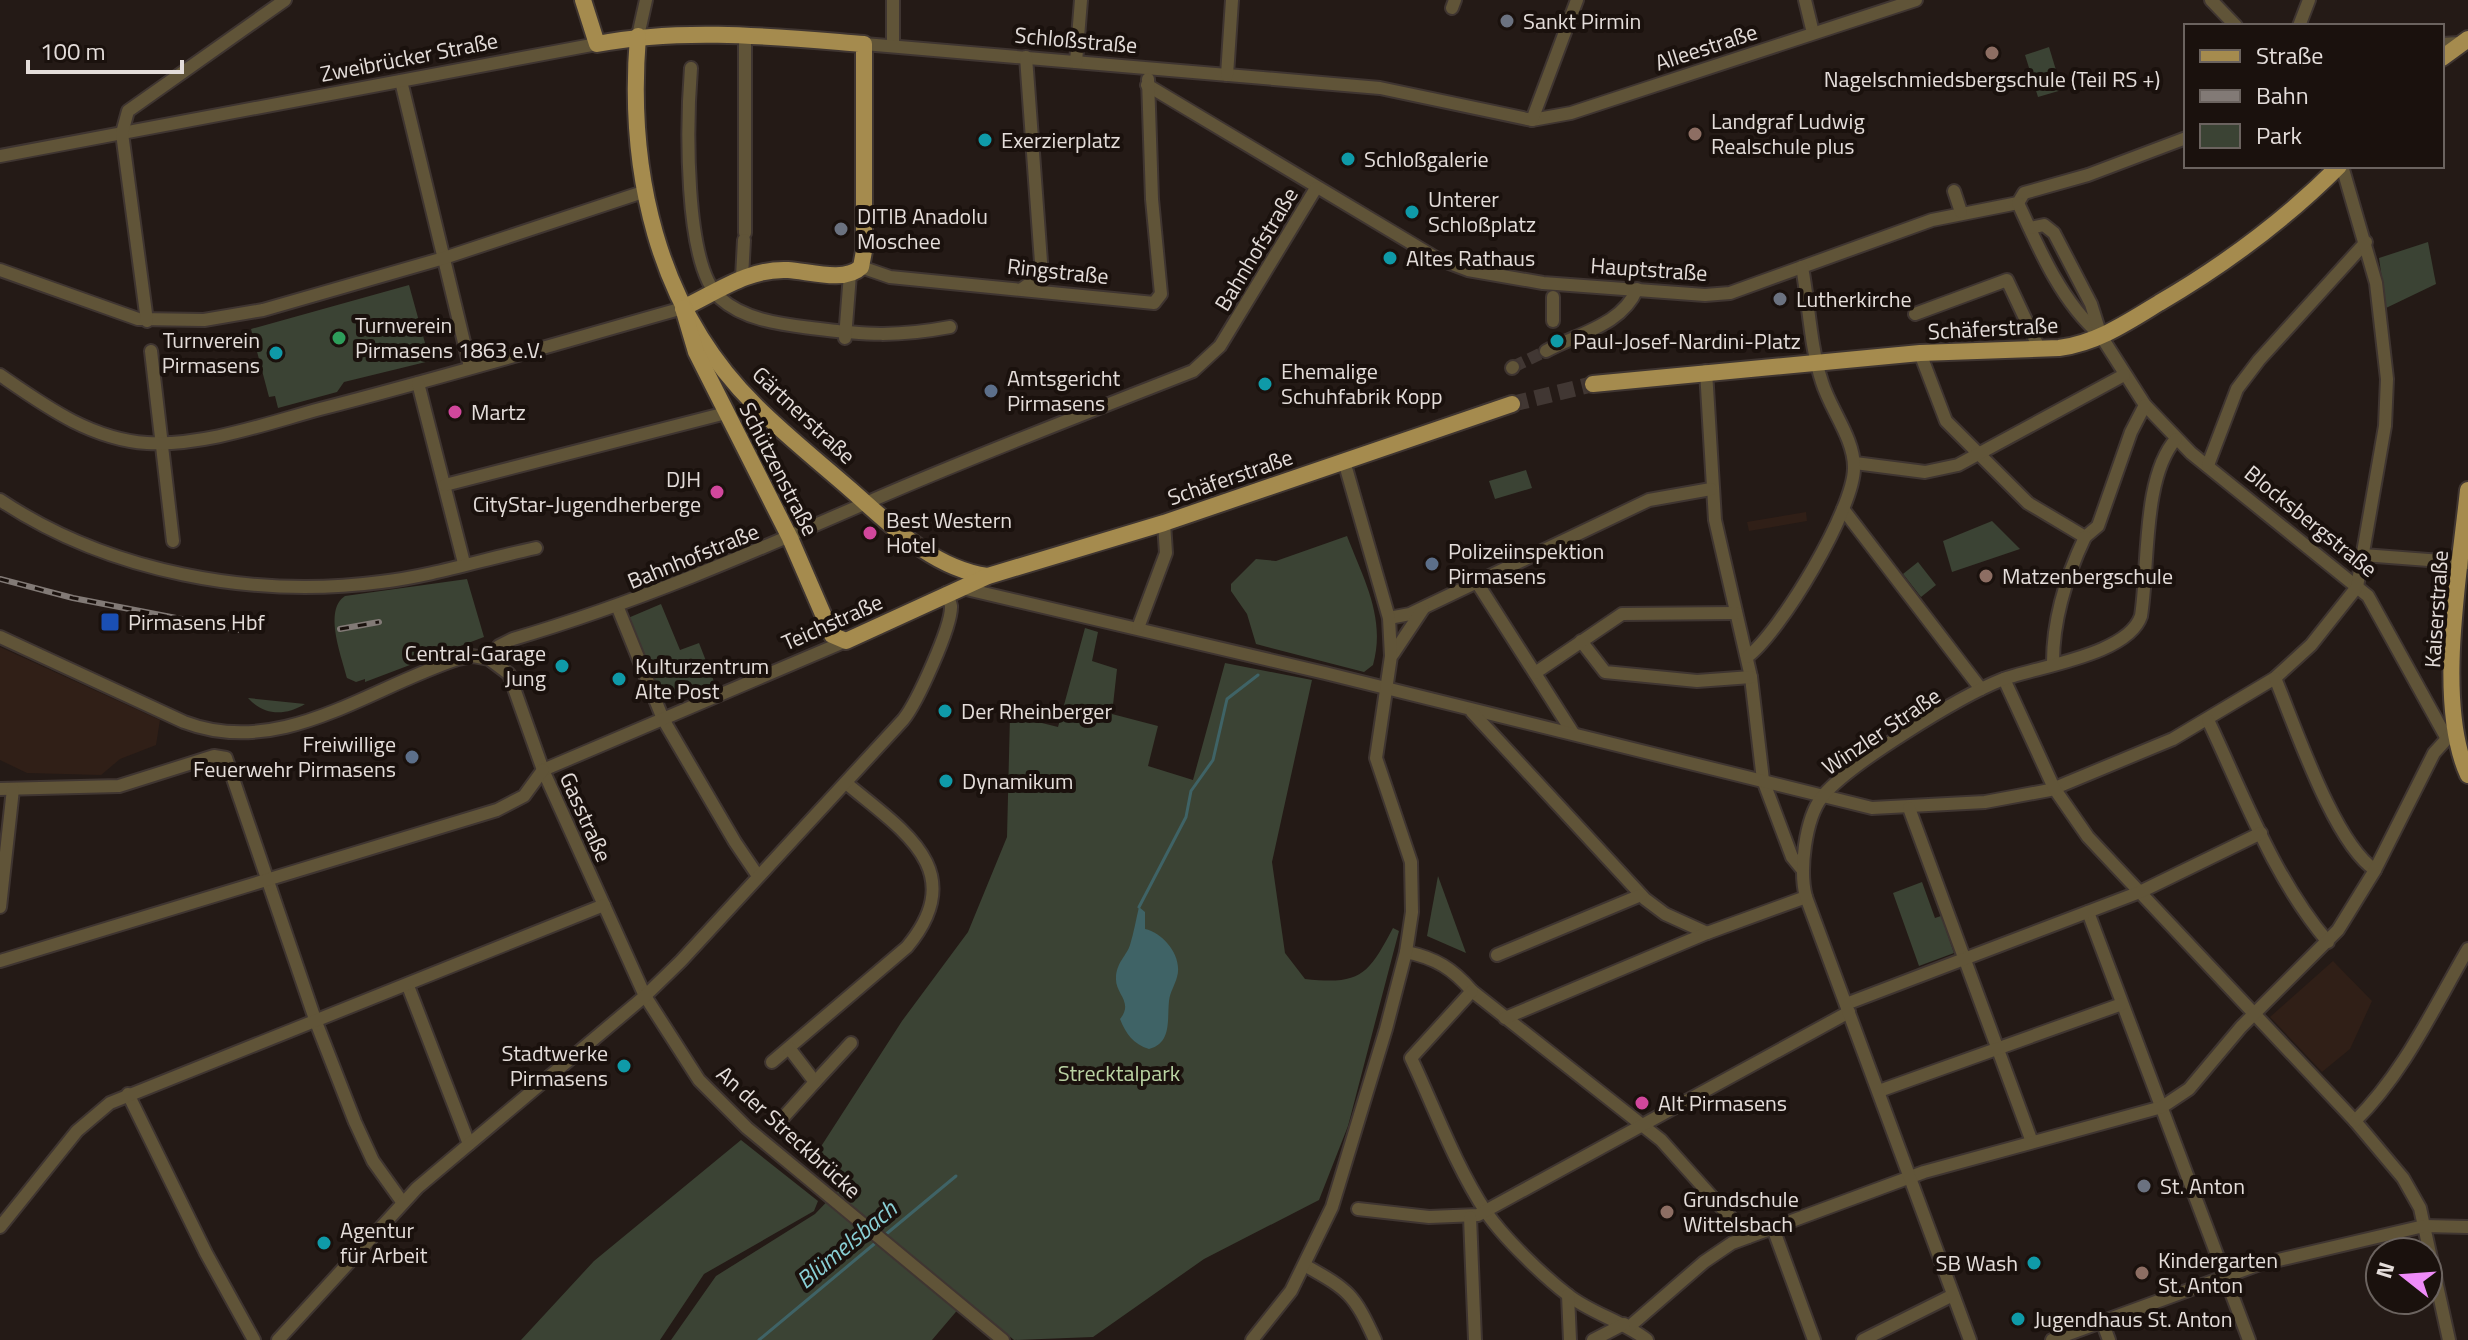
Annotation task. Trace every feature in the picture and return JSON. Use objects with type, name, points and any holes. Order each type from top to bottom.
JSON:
[{"type":"main road","points":[[583,0],[597,44]]},
{"type":"main road","name":"Zweibrücker Straße","points":[[597,44],[638,36]]},
{"type":"main road","name":"Schloßstraße","points":[[638,36],[745,36],[864,44]]},
{"type":"main road","name":"Gärtnerstraße","points":[[638,36],[635,116],[643,192],[653,231],[683,308],[753,404],[866,503],[943,563],[988,576]]},
{"type":"main road","points":[[855,270],[864,251],[864,44]]},
{"type":"main road","name":"Schäferstraße","points":[[1593,384],[1920,353],[2069,347],[2101,336],[2170,297],[2273,228],[2339,168]]},
{"type":"main road","name":"Ringstraße","points":[[683,308],[742,278],[772,270],[855,270]]},
{"type":"main road","name":"Schützenstraße","points":[[683,308],[696,352],[790,538],[832,635],[846,641]]},
{"type":"main road","name":"Schäferstraße","points":[[948,593],[988,576],[1164,523],[1512,404]]},
{"type":"main road","name":"Kaiserstraße","points":[[2450,734],[2455,618],[2464,562],[2468,490]]},
{"type":"main road","points":[[943,563],[948,593]]},
{"type":"main road","name":"Teichstraße","points":[[846,641],[948,593]]},
{"type":"main road","name":"Blocksbergstraße","points":[[2450,734],[2464,757],[2468,775]]},
{"type":"street","points":[[147,321],[122,133],[128,111],[267,6],[285,0]]},
{"type":"street","points":[[638,36],[646,0]]},
{"type":"street","points":[[893,0],[893,46]]},
{"type":"street","points":[[1076,62],[1081,0]]},
{"type":"street","points":[[1227,75],[1232,0]]},
{"type":"street","points":[[1532,120],[1577,0]]},
{"type":"street","points":[[1805,0],[1813,33]]},
{"type":"street","name":"Alleestraße","points":[[1507,115],[1532,120],[1571,113],[1916,0]]},
{"type":"street","points":[[2211,0],[2234,24]]},
{"type":"street","points":[[2300,24],[2309,0]]},
{"type":"street","points":[[742,278],[745,236],[745,36]]},
{"type":"street","name":"Zweibrücker Straße","points":[[0,156],[597,44]]},
{"type":"street","name":"Schloßstraße","points":[[864,44],[1380,88],[1507,115]]},
{"type":"street","points":[[1022,289],[1039,277],[1041,262],[1026,57]]},
{"type":"street","points":[[1147,85],[1150,68]]},
{"type":"street","points":[[690,72],[690,223],[706,280],[722,300],[769,322],[846,336],[902,336],[950,327]]},
{"type":"street","points":[[401,81],[470,367]]},
{"type":"street","name":"Ringstraße","points":[[855,270],[877,275],[1154,303],[1158,299],[1147,85]]},
{"type":"street","name":"Hauptstraße","points":[[1147,85],[1436,258],[1468,270],[1543,283],[1705,295],[1730,293],[1961,212],[2018,203],[2024,193],[2088,175],[2184,139]]},
{"type":"street","points":[[278,1340],[403,1203],[645,996],[846,783],[916,702],[947,620],[951,606],[948,593],[1138,628],[1872,808],[1985,802],[2054,788],[2142,754],[2208,720],[2275,678],[2311,645],[2357,587],[2387,399],[2380,315],[2366,242],[2342,168]]},
{"type":"street","name":"Bahnhofstraße","points":[[489,659],[499,646],[513,639],[618,608],[1202,366],[1220,346],[1316,188]]},
{"type":"street","points":[[1954,191],[1961,212]]},
{"type":"street","points":[[0,270],[147,321],[204,320],[248,313],[444,258],[643,192]]},
{"type":"street","points":[[2018,203],[2080,318],[2101,336]]},
{"type":"street","points":[[2030,228],[2044,225],[2054,233],[2091,304],[2101,336]]},
{"type":"street","points":[[2208,465],[2237,389],[2366,242]]},
{"type":"street","points":[[1747,657],[1764,643],[1807,578],[1852,485],[1855,463],[1823,385],[1802,267]]},
{"type":"street","points":[[846,336],[855,270]]},
{"type":"street","points":[[1915,314],[2007,280],[2039,348]]},
{"type":"street","points":[[1553,297],[1553,337],[1618,316],[1630,305],[1637,289]]},
{"type":"street","points":[[0,375],[82,426],[125,440],[164,442],[242,429],[683,308]]},
{"type":"street","name":"Blocksbergstraße","points":[[2101,336],[2145,405],[2176,439],[2368,596],[2450,734]]},
{"type":"street","points":[[151,351],[164,442],[173,541]]},
{"type":"street","points":[[1920,353],[1941,414],[2038,511],[2085,537]]},
{"type":"street","points":[[1706,371],[1711,489],[1751,677],[1763,780],[1792,857],[1801,868]]},
{"type":"street","points":[[1855,463],[1925,472],[1958,465],[2124,375]]},
{"type":"street","points":[[418,383],[464,563]]},
{"type":"street","points":[[2053,662],[2053,640],[2064,587],[2085,537],[2098,526],[2131,432],[2145,405]]},
{"type":"street","points":[[445,485],[726,413]]},
{"type":"street","name":"Winzler Straße","points":[[1970,1340],[1806,897],[1801,868],[1822,797],[1884,748],[1981,689],[2053,662],[2106,649],[2127,638],[2138,623],[2155,492],[2164,460],[2176,439]]},
{"type":"street","points":[[1252,1340],[1306,1266],[1332,1207],[1406,952],[1412,912],[1411,862],[1376,758],[1391,656],[1389,618],[1344,461]]},
{"type":"street","points":[[1389,618],[1425,605],[1649,500],[1711,489]]},
{"type":"street","points":[[0,500],[35,520],[116,557],[238,581],[288,586],[357,585],[412,577],[536,548]]},
{"type":"street","points":[[1843,509],[1981,689]]},
{"type":"street","points":[[1138,628],[1166,553],[1164,523]]},
{"type":"street","points":[[2363,555],[2464,562]]},
{"type":"street","points":[[1476,581],[1573,733]]},
{"type":"street","points":[[1391,656],[1425,605]]},
{"type":"street","points":[[618,608],[663,719],[758,876]]},
{"type":"street","points":[[1535,673],[1616,616],[1629,612],[1736,613]]},
{"type":"street","points":[[0,637],[200,728],[243,735],[289,728],[458,659],[473,656],[489,659]]},
{"type":"street","name":"Teichstraße","points":[[543,770],[846,641]]},
{"type":"street","points":[[1581,641],[1605,672],[1697,681],[1751,677]]},
{"type":"street","name":"Gasstraße","points":[[489,659],[502,667],[516,688],[543,770],[645,996]]},
{"type":"street","points":[[2275,678],[2356,855],[2375,870]]},
{"type":"street","points":[[2004,679],[2054,788],[2088,837],[2355,1121],[2410,1189],[2424,1226],[2446,1339]]},
{"type":"street","points":[[1469,710],[1641,895],[1665,914],[1707,933]]},
{"type":"street","points":[[2208,720],[2261,833],[2314,926],[2328,942]]},
{"type":"street","points":[[1593,1340],[1627,1325],[1704,1262],[1748,1237],[1910,1177],[2162,1107],[2189,1089],[2253,1014],[2328,942],[2375,870],[2434,753],[2450,734]]},
{"type":"street","points":[[0,907],[6,789],[119,786],[222,755],[229,763],[316,1022],[373,1161],[403,1203]]},
{"type":"street","points":[[0,961],[497,810],[524,796],[543,770]]},
{"type":"street","points":[[772,1062],[907,947],[921,930],[931,904],[933,882],[924,853],[911,837],[846,783]]},
{"type":"street","points":[[1909,808],[2000,1048],[2032,1142]]},
{"type":"street","points":[[1358,1209],[1470,1217],[1486,1212],[1644,1127],[1848,1008],[2140,892],[2261,833]]},
{"type":"street","points":[[1497,955],[1641,895]]},
{"type":"street","points":[[1505,1018],[1707,933],[1806,897]]},
{"type":"street","points":[[0,1227],[77,1131],[98,1111],[128,1094],[408,986],[604,905]]},
{"type":"street","points":[[2088,912],[2249,1340]]},
{"type":"street","points":[[2355,1121],[2383,1094],[2397,1074],[2468,949]]},
{"type":"street","points":[[1406,952],[1443,963],[1505,1018],[1644,1127],[1748,1237]]},
{"type":"street","points":[[408,986],[469,1144]]},
{"type":"street","points":[[1472,991],[1411,1058],[1486,1212],[1568,1295],[1627,1325],[1647,1340]]},
{"type":"street","name":"An der Streckbrücke","points":[[645,996],[690,1069],[747,1128],[1002,1339]]},
{"type":"street","points":[[1879,1091],[2122,1004]]},
{"type":"street","points":[[781,1120],[851,1043]]},
{"type":"street","points":[[789,1048],[815,1082]]},
{"type":"street","points":[[128,1094],[199,1240],[254,1340]]},
{"type":"street","points":[[1470,1217],[1475,1340]]},
{"type":"street","points":[[2052,1340],[2257,1265],[2424,1226],[2468,1227]]},
{"type":"street","points":[[1773,1228],[1814,1340]]},
{"type":"street","points":[[1306,1266],[1348,1290],[1359,1305],[1375,1340]]},
{"type":"street","points":[[1568,1295],[1570,1340]]},
{"type":"street","points":[[1863,1340],[1953,1295]]},
{"type":"street","points":[[2102,1321],[2109,1340]]},
{"type":"shaded area","points":[[1806,512],[1807,521],[1749,531],[1747,522]]},
{"type":"shaded area","points":[[0,647],[160,720],[156,745],[120,759],[101,775],[27,773],[0,760]]},
{"type":"shaded area","points":[[2333,961],[2372,1001],[2350,1049],[2322,1072],[2270,1017]]},
{"type":"green space","points":[[2049,47],[2062,90],[2038,97],[2025,55]]},
{"type":"green space","points":[[2428,242],[2436,284],[2386,308],[2379,258]]},
{"type":"green space","name":"Turnverein Pirmasens 1863 e.V.","points":[[409,285],[430,361],[344,382],[337,392],[278,408],[275,396],[269,397],[251,329]]},
{"type":"green space","points":[[1526,470],[1532,488],[1495,499],[1489,481]]},
{"type":"green space","points":[[1992,521],[2020,549],[1952,572],[1943,541]]},
{"type":"green space","points":[[1347,536],[1375,615],[1377,631],[1373,665],[1364,672],[1256,644],[1247,614],[1231,591],[1231,584],[1256,559],[1276,561]]},
{"type":"green space","points":[[1918,562],[1936,585],[1921,597],[1903,574]]},
{"type":"green space","points":[[467,579],[484,637],[365,682],[365,679],[356,682],[347,678],[335,623],[335,612],[345,596]]},
{"type":"green space","points":[[661,604],[680,650],[699,643],[715,684],[665,703],[628,618]]},
{"type":"green space","name":"Strecktalpark","points":[[1085,628],[1098,632],[1092,661],[1117,669],[1112,714],[1158,726],[1148,766],[1193,780],[1225,663],[1312,680],[1272,862],[1285,953],[1305,979],[1351,978],[1377,957],[1393,928],[1399,931],[1348,1126],[1319,1200],[1204,1259],[1093,1337],[1014,1340],[966,1300],[932,1340],[671,1340],[716,1276],[815,1214],[840,1188],[811,1162],[902,1021],[968,932],[1007,837],[1010,715],[1058,727]]},
{"type":"green space","points":[[248,698],[305,704],[290,711],[275,712],[261,708]]},
{"type":"green space","points":[[1438,876],[1466,953],[1427,936]]},
{"type":"green space","points":[[1922,882],[1935,918],[1941,916],[1954,953],[1919,966],[1893,893]]},
{"type":"green space","points":[[741,1140],[818,1201],[814,1211],[704,1274],[660,1340],[521,1340],[594,1261]]},
{"type":"water","points":[[1139,907],[1145,912],[1145,929],[1159,935],[1170,947],[1178,969],[1165,1036],[1162,1042],[1149,1049],[1134,1041],[1122,1024],[1120,1019],[1125,1003],[1116,984],[1118,968],[1130,945]]},
{"type":"waterway","points":[[1139,907],[1186,817],[1191,791],[1213,760],[1227,699],[1258,675]]},
{"type":"waterway","name":"Blümelsbach","points":[[885,1235],[956,1176]]},
{"type":"waterway","name":"Blümelsbach","points":[[759,1340],[879,1240]]},
{"type":"tunnel","points":[[1513,367],[1546,351]]},
{"type":"tunnel","points":[[1512,404],[1593,384]]},
{"type":"railway","points":[[0,579],[73,598],[238,630]]},
{"type":"railway","points":[[340,629],[379,622]]},
{"type":"place","name":"Sankt Pirmin","points":[[1507,21]]},
{"type":"place","name":"Nagelschmiedsbergschule (Teil RS +)","points":[[1992,53]]},
{"type":"place","name":"Landgraf Ludwig Realschule plus","points":[[1695,134]]},
{"type":"place","name":"Exerzierplatz","points":[[985,140]]},
{"type":"place","name":"Schloßgalerie","points":[[1348,159]]},
{"type":"place","name":"Unterer Schloßplatz","points":[[1412,212]]},
{"type":"place","name":"DITIB Anadolu Moschee","points":[[841,229]]},
{"type":"place","name":"Altes Rathaus","points":[[1390,258]]},
{"type":"place","name":"Lutherkirche","points":[[1780,299]]},
{"type":"place","name":"Turnverein Pirmasens 1863 e.V.","points":[[339,338]]},
{"type":"place","name":"Paul-Josef-Nardini-Platz","points":[[1557,341]]},
{"type":"place","name":"Turnverein Pirmasens","points":[[276,353]]},
{"type":"place","name":"Ehemalige Schuhfabrik Kopp","points":[[1265,384]]},
{"type":"place","name":"Amtsgericht Pirmasens","points":[[991,391]]},
{"type":"place","name":"Martz","points":[[455,412]]},
{"type":"place","name":"DJH CityStar-Jugendherberge","points":[[717,492]]},
{"type":"place","name":"Best Western Hotel","points":[[870,533]]},
{"type":"place","name":"Polizeiinspektion Pirmasens","points":[[1432,564]]},
{"type":"place","name":"Matzenbergschule","points":[[1986,576]]},
{"type":"place","name":"Pirmasens Hbf","points":[[110,622]]},
{"type":"place","name":"Central-Garage Jung","points":[[562,666]]},
{"type":"place","name":"Kulturzentrum Alte Post","points":[[619,679]]},
{"type":"place","name":"Der Rheinberger","points":[[945,711]]},
{"type":"place","name":"Freiwillige Feuerwehr Pirmasens","points":[[412,757]]},
{"type":"place","name":"Dynamikum","points":[[946,781]]},
{"type":"place","name":"Stadtwerke Pirmasens","points":[[624,1066]]},
{"type":"place","name":"Alt Pirmasens","points":[[1642,1103]]},
{"type":"place","name":"St. Anton","points":[[2144,1186]]},
{"type":"place","name":"Grundschule Wittelsbach","points":[[1667,1212]]},
{"type":"place","name":"Agentur für Arbeit","points":[[324,1243]]},
{"type":"place","name":"SB Wash","points":[[2034,1263]]},
{"type":"place","name":"Kindergarten St. Anton","points":[[2142,1273]]},
{"type":"place","name":"Jugendhaus St. Anton","points":[[2018,1319]]}]
